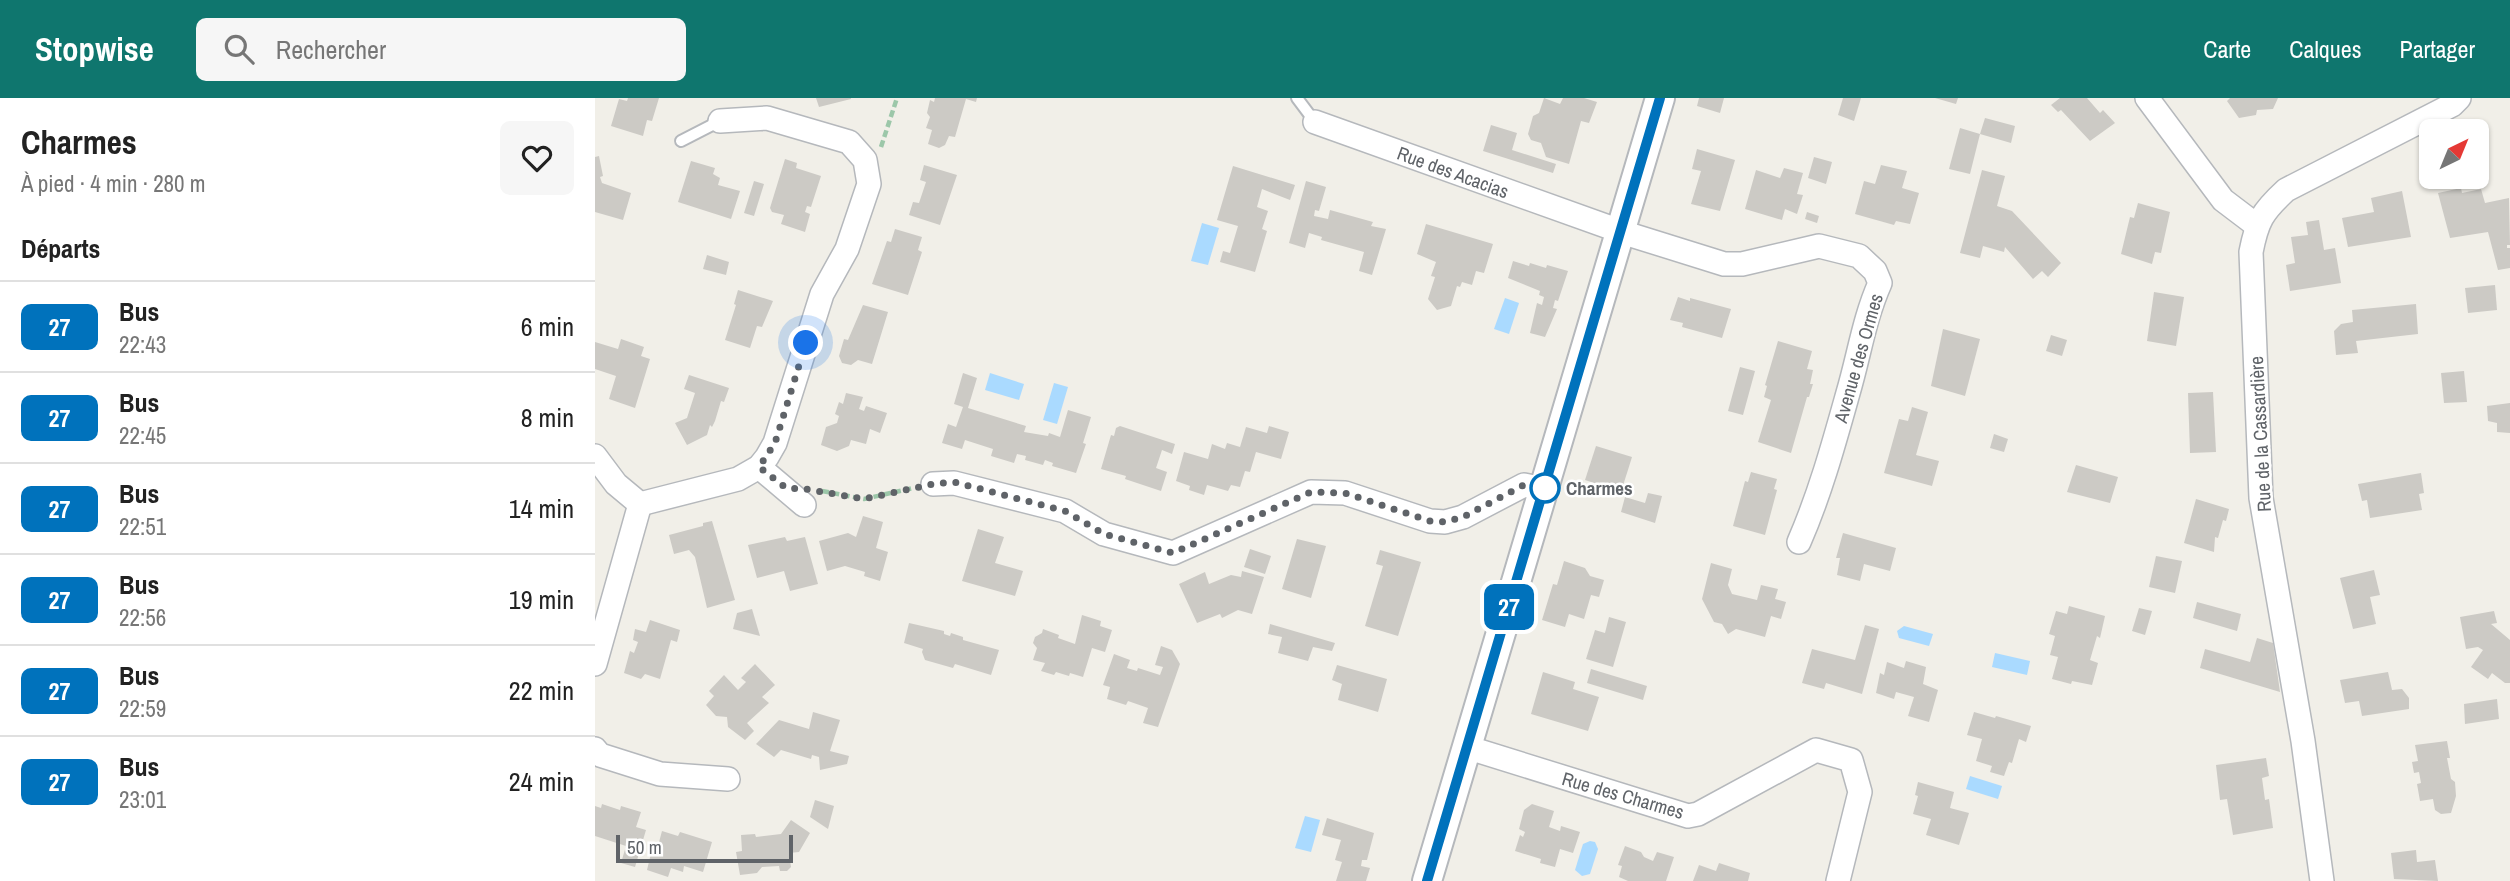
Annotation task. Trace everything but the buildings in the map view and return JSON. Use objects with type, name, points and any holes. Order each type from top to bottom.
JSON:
[{"type":"street","points":[[1427,881],[1660,98]]},
{"type":"street","points":[[2147,98],[2223,200],[2256,225],[2270,205],[2287,190],[2459,98]]},
{"type":"street","points":[[640,504],[739,479],[759,467],[775,443],[822,293],[847,249],[869,184],[865,160],[849,142],[767,118],[720,121]]},
{"type":"street","name":"Rue des Acacias","points":[[1315,122],[1620,231]]},
{"type":"street","name":"Rue de la Cassardière","points":[[2256,225],[2251,252],[2261,498],[2303,741],[2322,881]]},
{"type":"street","name":"Avenue des Ormes","points":[[1620,231],[1724,264],[1742,264],[1819,246],[1859,256],[1875,271],[1880,283],[1869,307],[1849,392],[1812,511],[1799,542]]},
{"type":"street","points":[[595,456],[616,484],[640,504]]},
{"type":"street","points":[[759,467],[804,505]]},
{"type":"street","points":[[933,484],[954,482],[1065,511],[1104,534],[1173,553],[1311,492],[1345,493],[1430,521],[1445,522],[1463,517],[1524,485],[1544,489]]},
{"type":"street","points":[[595,664],[640,504]]},
{"type":"street","name":"Rue des Charmes","points":[[1466,747],[1688,816],[1698,814],[1816,750],[1851,760],[1860,792],[1838,881]]},
{"type":"street","points":[[595,749],[600,755],[660,775],[728,779]]},
{"type":"lane","name":"Rue des Acacias","points":[[1297,98],[1315,122]]},
{"type":"lane","points":[[681,141],[720,121]]},
{"type":"path","points":[[869,184],[897,98]]},
{"type":"path","points":[[786,488],[864,499],[933,484]]},
{"type":"water","points":[[1202,223],[1219,228],[1208,265],[1191,261]]},
{"type":"water","points":[[1505,298],[1519,303],[1509,334],[1494,329]]},
{"type":"water","points":[[990,373],[1024,384],[1019,400],[985,390]]},
{"type":"water","points":[[1054,383],[1068,387],[1057,424],[1043,420]]},
{"type":"water","points":[[1904,626],[1933,634],[1929,646],[1899,638],[1897,631]]},
{"type":"water","points":[[1995,653],[2030,661],[2027,675],[1992,667]]},
{"type":"water","points":[[1970,776],[2002,786],[1998,799],[1966,789]]},
{"type":"water","points":[[1305,816],[1320,820],[1311,852],[1295,848]]},
{"type":"water","points":[[1595,842],[1598,849],[1590,874],[1582,876],[1575,870],[1583,844]]},
{"type":"bus line","name":"27","points":[[1427,881],[1660,98]]},
{"type":"place","name":"Charmes","points":[[1545,488]]},
{"type":"route","points":[[806,343],[775,443],[759,467],[786,488],[864,499],[954,482],[1065,511],[1104,534],[1173,553],[1311,492],[1345,493],[1430,521],[1445,522],[1463,517],[1524,485],[1545,488]]}]
